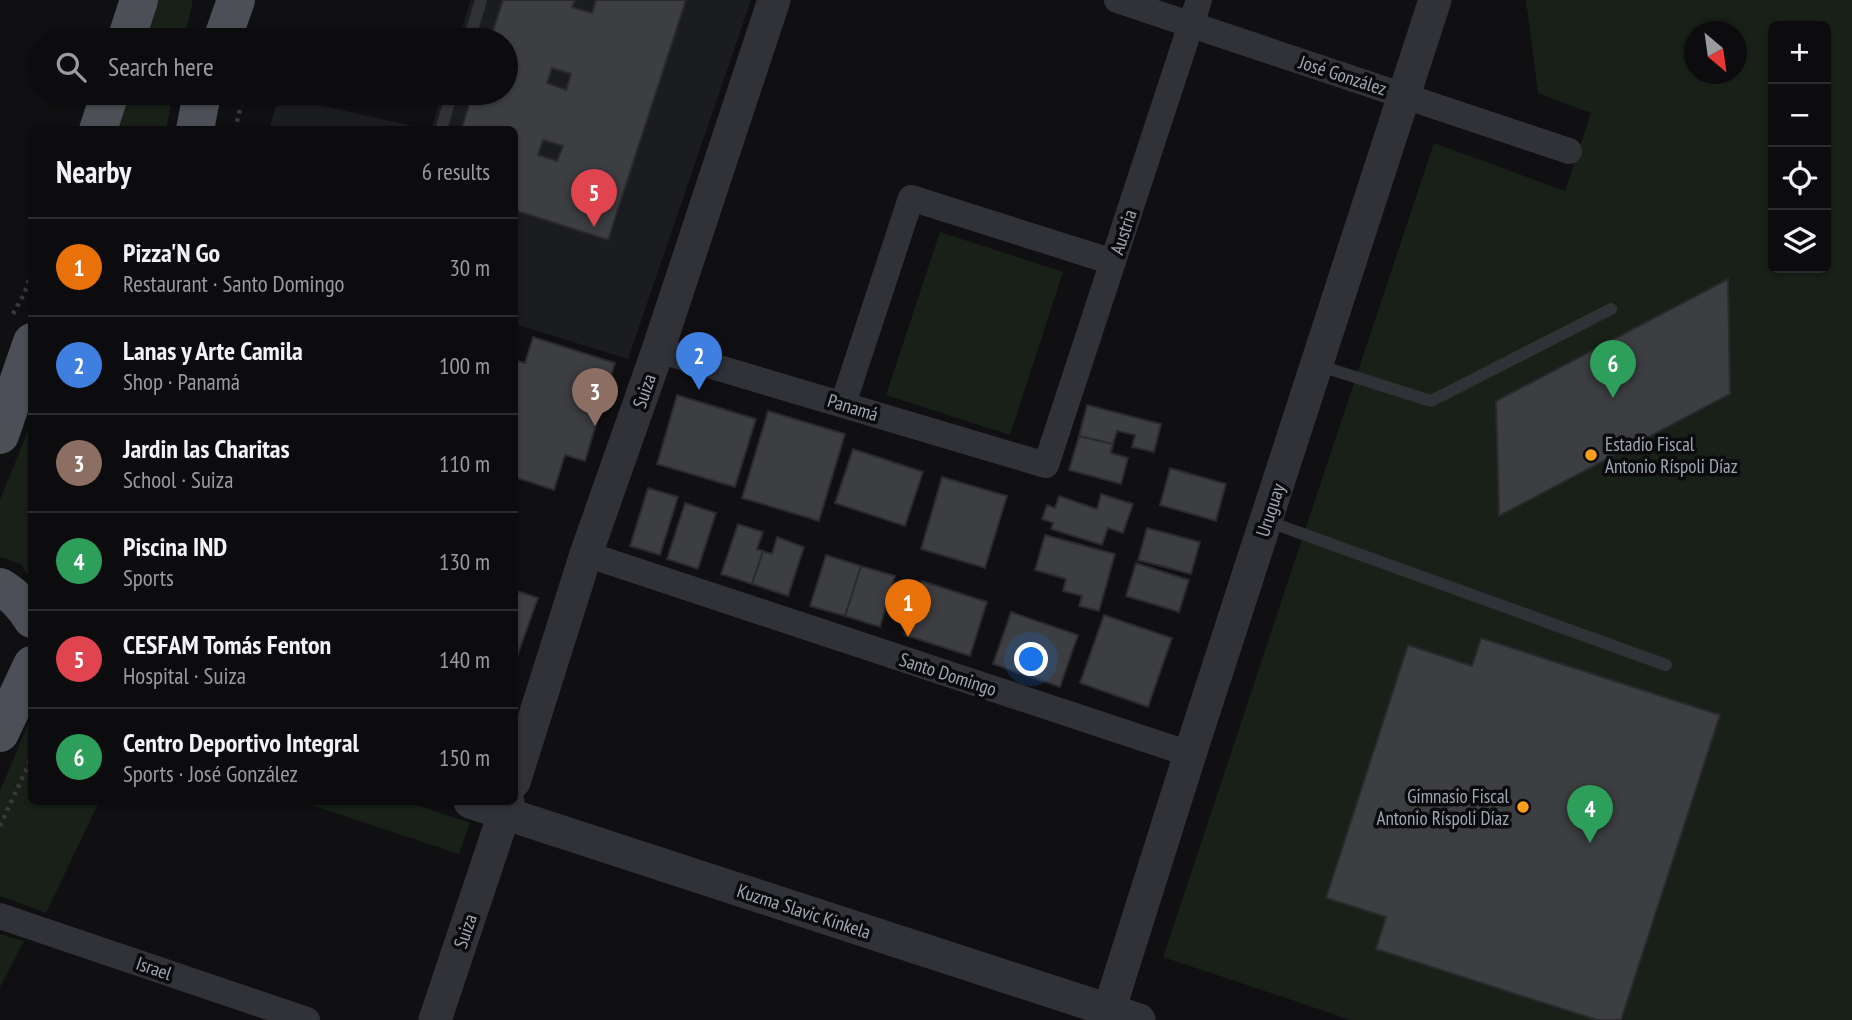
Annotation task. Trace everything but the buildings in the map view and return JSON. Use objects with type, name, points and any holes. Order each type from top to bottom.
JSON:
[{"type":"main road","points":[[130,28],[139,0]]},
{"type":"main road","points":[[213,28],[219,0]]},
{"type":"main road","points":[[226,28],[236,0]]},
{"type":"main road","points":[[99,126],[106,105]]},
{"type":"main road","points":[[0,435],[22,329]]},
{"type":"main road","points":[[0,587],[18,599],[28,613]]},
{"type":"main road","points":[[0,679],[28,667]]},
{"type":"main road","points":[[0,733],[28,672]]},
{"type":"street","name":"Suiza","points":[[518,769],[586,554],[658,349],[774,0]]},
{"type":"street","name":"José González","points":[[1117,0],[1195,12],[1403,95],[1569,151]]},
{"type":"street","name":"Uruguay","points":[[1118,1017],[1190,754],[1435,0]]},
{"type":"street","name":"Austria","points":[[1046,465],[1195,12]]},
{"type":"street","points":[[843,404],[911,198],[1113,262]]},
{"type":"street","name":"Panamá","points":[[658,349],[1046,465]]},
{"type":"street","name":"Santo Domingo","points":[[586,554],[1190,754]]},
{"type":"street","name":"Suiza","points":[[435,1020],[506,807]]},
{"type":"street","name":"Kuzma Slavic Kinkela","points":[[506,807],[1118,1017]]},
{"type":"street","name":"Israel","points":[[0,916],[307,1020]]},
{"type":"lane","points":[[473,28],[481,0]]},
{"type":"lane","points":[[442,126],[448,105]]},
{"type":"lane","points":[[1317,365],[1431,401],[1611,309]]},
{"type":"lane","points":[[1266,521],[1666,665]]},
{"type":"path","points":[[236,126],[241,105]]},
{"type":"path","points":[[22,329],[28,283]]},
{"type":"path","points":[[0,826],[28,766]]},
{"type":"shaded area","points":[[151,0],[193,0],[187,28],[143,28]]},
{"type":"shaded area","points":[[471,0],[751,0],[628,359],[518,325],[518,126],[432,126],[438,105],[518,105],[518,28],[462,28]]},
{"type":"shaded area","name":"Estadio Fiscal Antonio Ríspoli Díaz","points":[[1526,0],[1852,0],[1852,1020],[1351,1020],[1163,957],[1434,143],[1565,191],[1591,113],[1538,93]]},
{"type":"shaded area","points":[[118,105],[171,105],[167,126],[112,126]]},
{"type":"shaded area","points":[[276,105],[319,105],[413,126],[270,126]]},
{"type":"shaded area","points":[[940,232],[1063,272],[1010,435],[886,395]]},
{"type":"shaded area","points":[[28,430],[28,575],[21,564],[0,557],[0,500]]},
{"type":"shaded area","points":[[28,724],[28,805],[98,805],[46,913],[0,896],[0,791]]},
{"type":"shaded area","points":[[311,805],[417,805],[470,823],[459,854]]},
{"type":"shaded area","points":[[0,934],[24,941],[0,987]]},
{"type":"place","name":"CESFAM Tomás Fenton","points":[[594,227]]},
{"type":"place","name":"Lanas y Arte Camila","points":[[699,390]]},
{"type":"place","name":"Centro Deportivo Integral","points":[[1613,398]]},
{"type":"place","name":"Jardin las Charitas","points":[[595,426]]},
{"type":"place","name":"Estadio Fiscal Antonio Ríspoli Díaz","points":[[1591,455]]},
{"type":"place","name":"Pizza'N Go","points":[[908,637]]},
{"type":"place","name":"Gimnasio Fiscal Antonio Ríspoli Díaz","points":[[1523,807]]},
{"type":"place","name":"Piscina IND","points":[[1590,843]]}]
